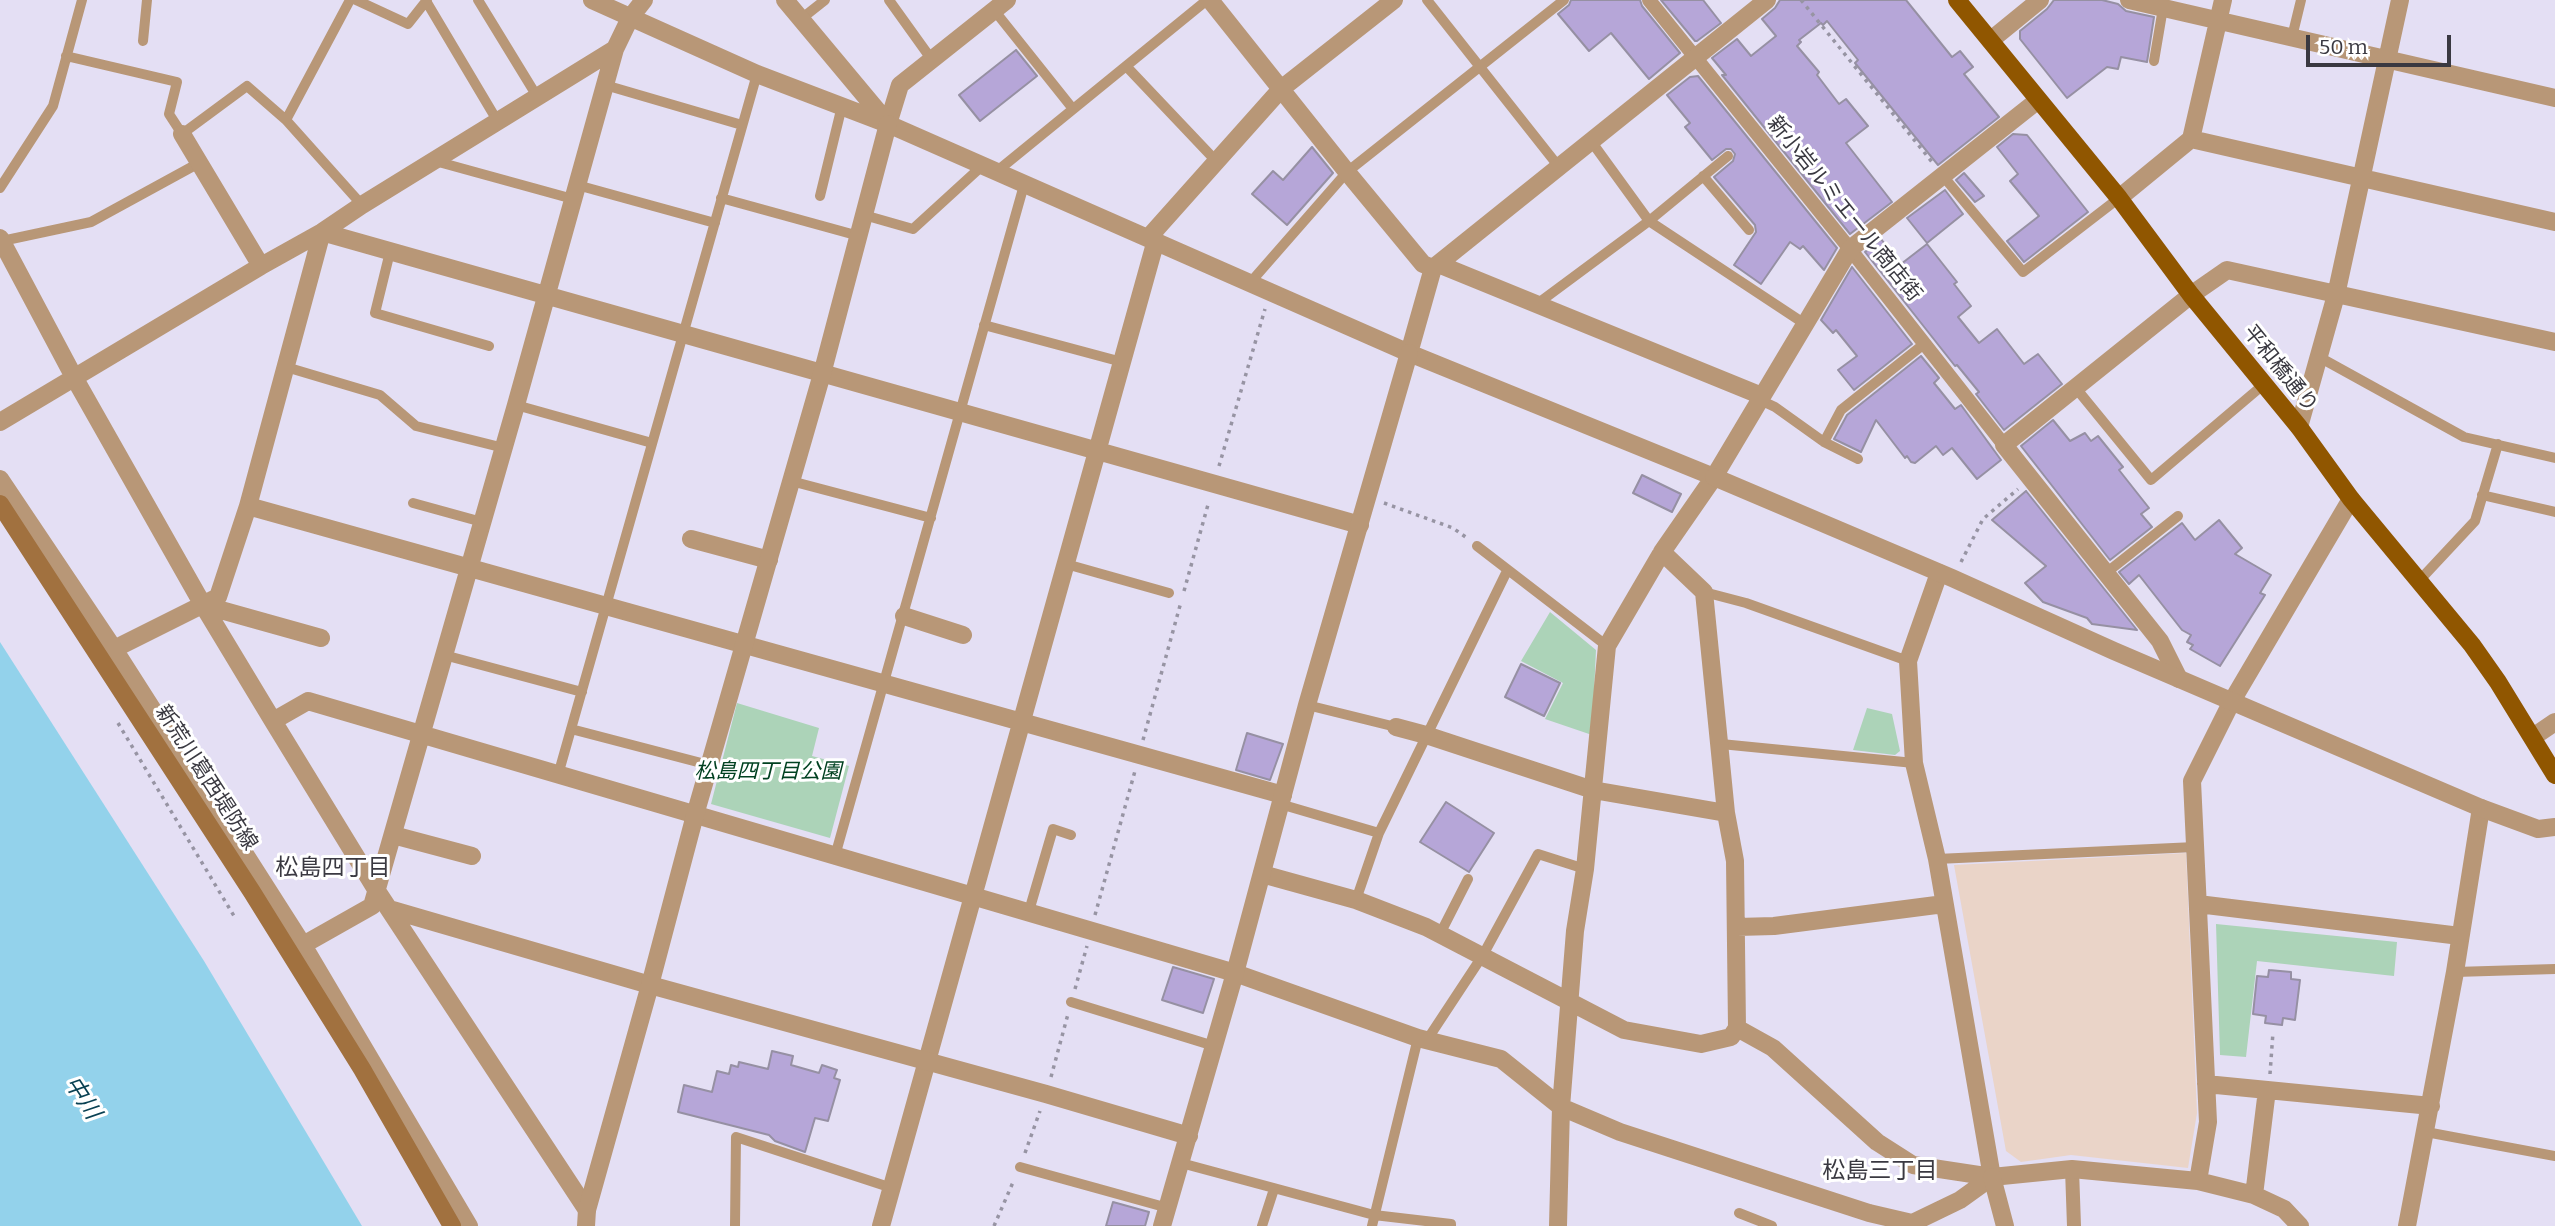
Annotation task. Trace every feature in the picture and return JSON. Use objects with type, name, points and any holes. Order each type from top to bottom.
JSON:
[{"type":"main road","name":"平和橋通り","points":[[1957,0],[2119,198],[2191,295],[2299,427],[2351,499],[2472,645],[2555,775]]},
{"type":"main road","name":"新荒川葛西堤防線","points":[[0,504],[258,888],[452,1226]]},
{"type":"street","points":[[592,0],[757,74],[888,124],[1409,353],[1714,477],[1945,575],[2481,808],[2538,828],[2555,827]]},
{"type":"street","points":[[303,945],[372,906],[423,734],[615,49],[630,18],[644,0]]},
{"type":"street","points":[[785,0],[888,124]]},
{"type":"street","points":[[1208,0],[1423,264],[1537,304],[1761,398]]},
{"type":"street","points":[[881,1226],[1122,362],[1152,239],[1282,89],[1394,0]]},
{"type":"street","name":"新小岩ルミエール商店街","points":[[1649,0],[2004,445]]},
{"type":"street","points":[[1165,1217],[1307,705],[1435,266],[1767,0]]},
{"type":"street","points":[[1991,40],[2040,0]]},
{"type":"street","points":[[2129,0],[2168,6],[2555,98]]},
{"type":"street","points":[[2119,198],[2191,139],[2223,0]]},
{"type":"street","points":[[2299,427],[2336,295],[2400,0]]},
{"type":"street","points":[[587,1218],[695,815],[792,481],[900,85],[999,4]]},
{"type":"street","points":[[0,422],[322,232],[615,49]]},
{"type":"street","points":[[1558,1226],[1562,1107],[1575,931],[1585,869],[1607,646],[1662,552],[1714,477],[1850,249],[2037,101]]},
{"type":"street","points":[[182,134],[261,266]]},
{"type":"street","points":[[2191,139],[2555,222]]},
{"type":"street","points":[[322,232],[1360,525]]},
{"type":"street","points":[[114,649],[218,597],[248,506],[322,232]]},
{"type":"street","points":[[1,239],[75,379],[203,605],[273,722],[377,891],[587,1218]]},
{"type":"street","points":[[2179,679],[2160,641],[2004,445],[2191,295],[2227,270],[2555,342]]},
{"type":"street","points":[[0,479],[114,649],[258,888],[303,945],[469,1226]]},
{"type":"street","points":[[2198,1181],[2208,1122],[2192,781],[2232,701],[2351,499]]},
{"type":"street","points":[[248,506],[1021,722],[1281,800]]},
{"type":"street","points":[[691,539],[769,560]]},
{"type":"street","points":[[1262,874],[1356,900],[1440,934],[1624,1030],[1701,1044],[1731,1037],[1737,1028],[1735,861],[1726,813],[1704,592],[1662,552]]},
{"type":"street","points":[[1945,575],[1908,661],[1914,763],[1937,859],[1992,1178],[2005,1226]]},
{"type":"street","points":[[203,605],[321,638]]},
{"type":"street","points":[[904,616],[963,635]]},
{"type":"street","points":[[273,722],[308,701],[1235,972],[1423,1039],[1501,1059],[1562,1107],[1620,1132],[1909,1225],[1935,1219],[1992,1178]]},
{"type":"street","points":[[2533,737],[2555,722]]},
{"type":"street","points":[[1396,727],[1593,790],[1726,813]]},
{"type":"street","points":[[2407,1226],[2455,972],[2481,808]]},
{"type":"street","points":[[393,835],[472,856]]},
{"type":"street","points":[[1737,927],[1774,926],[1944,904]]},
{"type":"street","points":[[2198,904],[2460,936]]},
{"type":"street","points":[[389,909],[1189,1136]]},
{"type":"street","points":[[1737,1028],[1773,1048],[1877,1142],[1913,1165],[1992,1178],[2072,1169],[2198,1181],[2254,1195],[2284,1209],[2300,1226]]},
{"type":"street","points":[[2206,1084],[2268,1085],[2431,1107]]},
{"type":"street","points":[[2254,1195],[2268,1085]]},
{"type":"street","points":[[2072,1169],[2074,1226]]},
{"type":"lane","points":[[0,188],[52,106],[81,0]]},
{"type":"lane","points":[[143,40],[147,0]]},
{"type":"lane","points":[[286,120],[349,0]]},
{"type":"lane","points":[[356,0],[408,24],[427,0],[498,122]]},
{"type":"lane","points":[[478,0],[538,97]]},
{"type":"lane","points":[[801,19],[825,0]]},
{"type":"lane","points":[[889,0],[932,60]]},
{"type":"lane","points":[[864,215],[912,229],[1073,109],[1208,0]]},
{"type":"lane","points":[[1427,0],[1559,167]]},
{"type":"lane","points":[[1249,284],[1347,172],[1564,0]]},
{"type":"lane","points":[[2292,37],[2301,0]]},
{"type":"lane","points":[[999,4],[1073,109]]},
{"type":"lane","points":[[2154,61],[2168,6]]},
{"type":"lane","points":[[66,56],[177,82],[169,114],[182,134],[247,86],[286,120],[362,205]]},
{"type":"lane","points":[[1126,66],[1217,162]]},
{"type":"lane","points":[[558,775],[757,74]]},
{"type":"lane","points":[[605,85],[743,125]]},
{"type":"lane","points":[[820,196],[842,106]]},
{"type":"lane","points":[[1591,141],[1649,220],[1805,324]]},
{"type":"lane","points":[[1537,304],[1649,220],[1728,156]]},
{"type":"lane","points":[[434,161],[715,223]]},
{"type":"lane","points":[[1,239],[90,222],[199,163]]},
{"type":"lane","points":[[1703,176],[1749,230]]},
{"type":"lane","points":[[1943,176],[2023,272],[2119,198]]},
{"type":"lane","points":[[835,856],[1024,185]]},
{"type":"lane","points":[[722,198],[859,236]]},
{"type":"lane","points":[[390,251],[375,313],[489,346]]},
{"type":"lane","points":[[984,325],[1122,362]]},
{"type":"lane","points":[[1824,442],[1841,410],[1924,344]]},
{"type":"lane","points":[[2319,358],[2463,437],[2555,458]]},
{"type":"lane","points":[[286,367],[380,395],[416,426],[504,448]]},
{"type":"lane","points":[[2076,387],[2151,480],[2263,385]]},
{"type":"lane","points":[[1761,398],[1824,442],[1858,459]]},
{"type":"lane","points":[[516,405],[652,443]]},
{"type":"lane","points":[[2418,582],[2475,521],[2498,444]]},
{"type":"lane","points":[[792,481],[931,518]]},
{"type":"lane","points":[[2482,495],[2555,512]]},
{"type":"lane","points":[[413,503],[482,522]]},
{"type":"lane","points":[[2106,573],[2178,516]]},
{"type":"lane","points":[[1477,546],[1607,646]]},
{"type":"lane","points":[[1066,564],[1169,593]]},
{"type":"lane","points":[[1356,900],[1379,833],[1507,571]]},
{"type":"lane","points":[[1704,592],[1746,603],[1908,661]]},
{"type":"lane","points":[[444,655],[582,692]]},
{"type":"lane","points":[[1307,705],[1396,727]]},
{"type":"lane","points":[[571,729],[709,765]]},
{"type":"lane","points":[[1721,744],[1914,763]]},
{"type":"lane","points":[[1281,800],[1379,833]]},
{"type":"lane","points":[[1029,911],[1053,829],[1071,835]]},
{"type":"lane","points":[[1937,859],[2195,847]]},
{"type":"lane","points":[[1372,1226],[1423,1039],[1483,955],[1538,854],[1585,869]]},
{"type":"lane","points":[[1440,934],[1468,879]]},
{"type":"lane","points":[[2455,972],[2555,969]]},
{"type":"lane","points":[[1071,1002],[1214,1046]]},
{"type":"lane","points":[[2426,1132],[2555,1156]]},
{"type":"lane","points":[[735,1226],[736,1137],[892,1188]]},
{"type":"lane","points":[[1181,1163],[1374,1215],[1451,1226]]},
{"type":"lane","points":[[1020,1167],[1165,1217]]},
{"type":"lane","points":[[1262,1226],[1274,1189]]},
{"type":"lane","points":[[1738,1213],[1772,1226]]},
{"type":"path","points":[[1801,0],[1943,176]]},
{"type":"path","points":[[1945,575],[1983,519],[2030,479]]},
{"type":"path","points":[[1368,497],[1453,528],[1477,546]]},
{"type":"path","points":[[117,721],[234,916]]},
{"type":"path","points":[[2268,1085],[2273,1032]]},
{"type":"shaded area","points":[[2186,853],[2197,1113],[2188,1168],[2071,1155],[2021,1162],[2006,1151],[1954,865]]},
{"type":"green space","points":[[1550,612],[1596,650],[1592,735],[1545,719],[1563,683],[1521,661]]},
{"type":"green space","name":"松島四丁目公園","points":[[737,703],[819,728],[812,756],[849,766],[830,838],[711,804]]},
{"type":"green space","points":[[1867,708],[1892,714],[1900,751],[1895,755],[1853,750]]},
{"type":"green space","points":[[2216,924],[2397,942],[2394,976],[2257,961],[2246,1057],[2220,1055]]},
{"type":"water","name":"中川","points":[[0,642],[204,961],[362,1226],[0,1226]]},
{"type":"building","points":[[1571,0],[1640,0],[1680,53],[1649,79],[1611,33],[1589,51],[1558,14]]},
{"type":"building","points":[[1661,0],[1703,0],[1721,23],[1695,41]]},
{"type":"building","points":[[1780,0],[1906,0],[1952,57],[1960,51],[1973,67],[1964,74],[1999,117],[1938,165],[1855,63],[1858,60],[1827,21],[1799,40],[1801,42],[1797,46],[1819,72],[1817,75],[1839,104],[1846,99],[1868,126],[1846,143],[1892,202],[1850,234],[1722,75],[1726,75],[1712,58],[1737,39],[1751,56],[1776,36],[1762,19]]},
{"type":"building","points":[[2054,0],[2102,0],[2118,4],[2126,11],[2154,17],[2147,62],[2121,57],[2118,69],[2107,67],[2067,98],[2020,39],[2020,31]]},
{"type":"building","points":[[1016,50],[1037,76],[980,121],[959,95]]},
{"type":"building","points":[[1698,76],[1837,248],[1824,270],[1803,246],[1800,249],[1790,242],[1761,284],[1734,265],[1756,232],[1755,225],[1714,177],[1733,161],[1735,154],[1731,149],[1726,149],[1712,160],[1685,127],[1690,123],[1667,95],[1690,77]]},
{"type":"building","points":[[2013,134],[2027,135],[2088,212],[2024,262],[2007,241],[2039,216],[2010,181],[2018,174],[1997,147]]},
{"type":"building","points":[[1312,147],[1333,173],[1287,225],[1252,194],[1273,171],[1283,180]]},
{"type":"building","points":[[1964,173],[1984,196],[1975,202],[1956,180]]},
{"type":"building","points":[[1945,190],[1963,214],[1927,243],[1907,218]]},
{"type":"building","points":[[1881,239],[1901,264],[1927,244],[1957,282],[1954,284],[1971,306],[1958,317],[1979,343],[1997,329],[2024,364],[2038,354],[2062,384],[2004,430],[1976,394],[1979,392],[1957,365],[1955,366],[1865,252]]},
{"type":"building","points":[[1852,267],[1912,344],[1854,390],[1838,370],[1857,356],[1836,330],[1833,333],[1821,320]]},
{"type":"building","points":[[1921,356],[1939,378],[1934,383],[1955,409],[1961,405],[2001,460],[1977,479],[1952,448],[1943,455],[1936,446],[1915,463],[1911,462],[1876,420],[1861,452],[1834,439],[1847,415]]},
{"type":"building","points":[[2053,420],[2070,441],[2085,433],[2091,441],[2098,436],[2123,467],[2119,470],[2149,508],[2141,514],[2152,527],[2110,560],[2021,446]]},
{"type":"building","points":[[1642,475],[1681,494],[1672,512],[1633,493]]},
{"type":"building","points":[[2026,491],[2137,630],[2092,624],[2087,618],[2043,602],[2025,583],[2046,566],[1992,520]]},
{"type":"building","points":[[2219,520],[2242,548],[2235,554],[2271,575],[2260,593],[2265,595],[2220,666],[2190,649],[2193,645],[2187,642],[2191,635],[2182,630],[2139,575],[2129,584],[2119,572],[2182,523],[2195,540]]},
{"type":"building","points":[[1521,664],[1560,683],[1544,716],[1505,697]]},
{"type":"building","points":[[1247,733],[1283,744],[1270,780],[1236,770]]},
{"type":"building","points":[[1446,802],[1494,833],[1469,872],[1420,842]]},
{"type":"building","points":[[1173,967],[1214,979],[1203,1013],[1162,1000]]},
{"type":"building","points":[[2269,970],[2291,972],[2291,979],[2300,980],[2295,1020],[2283,1018],[2282,1025],[2265,1023],[2266,1016],[2253,1014],[2257,976],[2268,977]]},
{"type":"building","points":[[772,1051],[793,1056],[791,1065],[819,1073],[822,1065],[837,1070],[834,1078],[840,1080],[828,1121],[815,1118],[805,1152],[775,1141],[769,1135],[678,1112],[684,1085],[712,1092],[717,1071],[729,1074],[731,1065],[738,1067],[739,1062],[768,1069]]},
{"type":"building","points":[[1113,1202],[1149,1212],[1145,1226],[1106,1226]]},
{"type":"district","name":"松島四丁目","points":[[333,869]]},
{"type":"district","name":"松島三丁目","points":[[1880,1172]]}]
